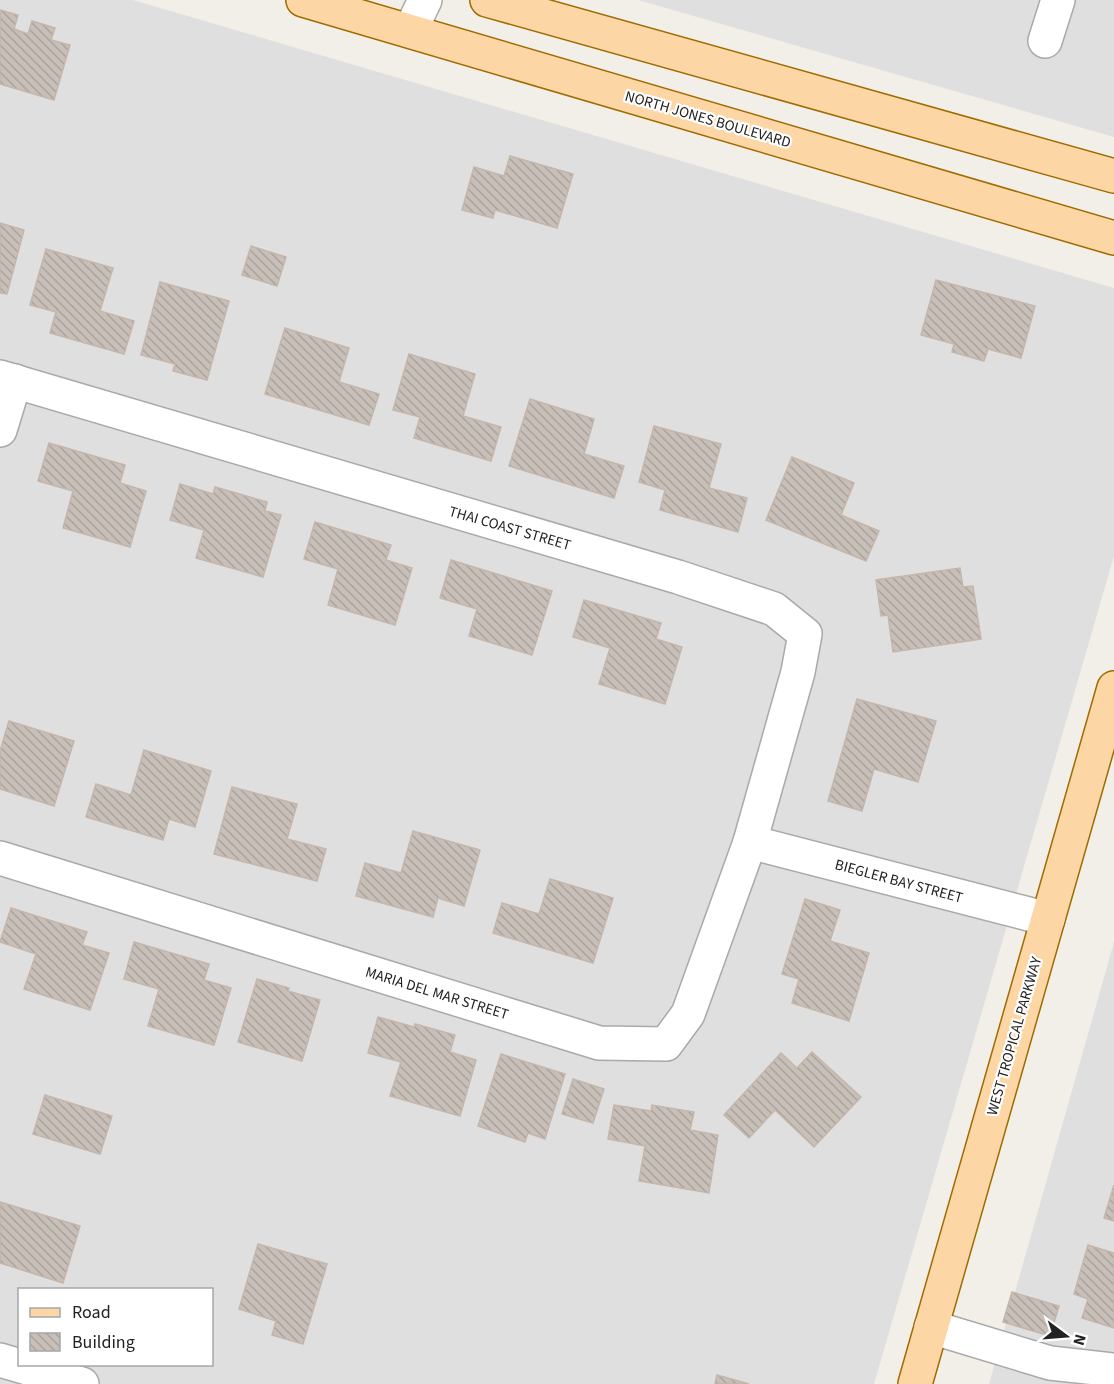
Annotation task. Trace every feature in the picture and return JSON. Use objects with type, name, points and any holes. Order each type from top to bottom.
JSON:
[{"type":"main road","name":"NORTH JONES BOULEVARD","points":[[303,0],[1114,238]]},
{"type":"main road","points":[[487,0],[1114,177]]},
{"type":"main road","name":"WEST TROPICAL PARKWAY","points":[[915,1384],[1114,688]]},
{"type":"street","points":[[411,31],[425,0]]},
{"type":"street","points":[[1045,41],[1058,0]]},
{"type":"street","points":[[0,430],[7,379]]},
{"type":"street","name":"THAI COAST STREET","points":[[7,379],[678,577],[774,609],[805,634],[798,672],[750,842]]},
{"type":"street","name":"MARIA DEL MAR STREET","points":[[0,858],[599,1043],[666,1044],[688,1014],[750,842]]},
{"type":"street","name":"BIEGLER BAY STREET","points":[[750,842],[1047,919]]},
{"type":"street","points":[[931,1327],[1050,1363],[1114,1370]]},
{"type":"street","points":[[0,1360],[18,1365]]},
{"type":"street","points":[[20,1366],[82,1384]]},
{"type":"shaded area","points":[[0,0],[133,0],[1114,288],[1114,556],[874,1384],[0,1384]]},
{"type":"shaded area","points":[[638,0],[1114,0],[1114,137]]},
{"type":"shaded area","points":[[1114,942],[1114,1384],[989,1384]]},
{"type":"building","points":[[0,10],[18,15],[14,29],[28,34],[32,21],[55,28],[51,40],[70,45],[54,100],[0,84]]},
{"type":"building","points":[[510,156],[573,174],[557,228],[495,210],[493,218],[462,210],[474,167],[504,176]]},
{"type":"building","points":[[0,223],[24,230],[7,294],[0,293]]},
{"type":"building","points":[[251,246],[286,257],[277,286],[242,275]]},
{"type":"building","points":[[46,249],[113,268],[100,311],[134,321],[124,354],[50,333],[56,312],[30,305]]},
{"type":"building","points":[[936,280],[1035,306],[1021,358],[988,349],[984,361],[952,352],[954,344],[921,335]]},
{"type":"building","points":[[160,282],[229,301],[207,380],[173,371],[175,364],[141,355]]},
{"type":"building","points":[[285,328],[349,348],[339,382],[379,394],[369,425],[265,394]]},
{"type":"building","points":[[409,354],[475,374],[463,416],[501,427],[491,461],[414,438],[420,417],[393,410]]},
{"type":"building","points":[[530,399],[594,419],[584,454],[624,466],[614,498],[509,466]]},
{"type":"building","points":[[654,426],[721,444],[709,488],[747,498],[738,532],[660,510],[665,490],[639,482]]},
{"type":"building","points":[[49,443],[125,465],[120,483],[146,491],[130,547],[63,528],[73,491],[38,481]]},
{"type":"building","points":[[792,457],[854,483],[841,515],[879,531],[866,561],[766,520]]},
{"type":"building","points":[[180,484],[213,494],[215,487],[267,502],[265,511],[281,515],[263,577],[196,558],[204,530],[170,520]]},
{"type":"building","points":[[315,522],[391,545],[386,560],[412,568],[395,625],[328,605],[338,569],[304,559]]},
{"type":"building","points":[[451,560],[552,591],[532,655],[469,636],[477,609],[440,598]]},
{"type":"building","points":[[960,568],[963,587],[973,586],[981,639],[893,652],[888,615],[881,616],[876,580]]},
{"type":"building","points":[[584,600],[661,623],[656,639],[682,647],[665,704],[599,684],[610,648],[573,637]]},
{"type":"building","points":[[857,699],[936,721],[918,782],[874,769],[862,811],[828,801]]},
{"type":"building","points":[[9,721],[74,741],[54,806],[0,789],[0,751]]},
{"type":"building","points":[[144,750],[211,771],[195,827],[169,819],[163,840],[86,817],[96,784],[131,795]]},
{"type":"building","points":[[232,787],[297,804],[287,839],[326,849],[317,881],[214,854]]},
{"type":"building","points":[[413,831],[480,850],[464,906],[438,898],[433,917],[356,896],[365,863],[401,873]]},
{"type":"building","points":[[550,879],[613,898],[593,963],[493,933],[502,903],[539,914]]},
{"type":"building","points":[[805,899],[840,910],[830,941],[869,953],[849,1021],[792,1003],[799,979],[782,974]]},
{"type":"building","points":[[11,908],[87,932],[82,945],[109,953],[90,1010],[24,989],[36,954],[0,942]]},
{"type":"building","points":[[134,942],[209,964],[204,980],[231,988],[214,1045],[148,1026],[159,989],[124,979]]},
{"type":"building","points":[[257,979],[320,1000],[302,1061],[238,1042]]},
{"type":"building","points":[[378,1017],[455,1035],[450,1052],[476,1060],[460,1116],[390,1096],[401,1062],[368,1053]]},
{"type":"building","points":[[812,1052],[861,1097],[814,1147],[775,1110],[749,1138],[724,1115],[781,1053],[797,1068]]},
{"type":"building","points":[[501,1054],[565,1074],[545,1139],[528,1133],[525,1142],[478,1126]]},
{"type":"building","points":[[573,1079],[604,1089],[593,1123],[562,1114]]},
{"type":"building","points":[[45,1095],[112,1116],[100,1154],[33,1134]]},
{"type":"building","points":[[614,1105],[651,1111],[652,1105],[694,1112],[690,1130],[718,1135],[709,1193],[639,1181],[645,1146],[608,1139]]},
{"type":"building","points":[[1114,1185],[1114,1221],[1104,1218]]},
{"type":"building","points":[[0,1202],[80,1226],[63,1283],[0,1263]]},
{"type":"building","points":[[258,1244],[327,1264],[303,1344],[272,1335],[276,1321],[239,1309]]},
{"type":"building","points":[[1088,1245],[1114,1253],[1114,1328],[1082,1318],[1088,1299],[1074,1294]]},
{"type":"building","points":[[1012,1292],[1059,1306],[1050,1336],[1003,1322]]},
{"type":"building","points":[[717,1375],[749,1384],[715,1384]]}]
